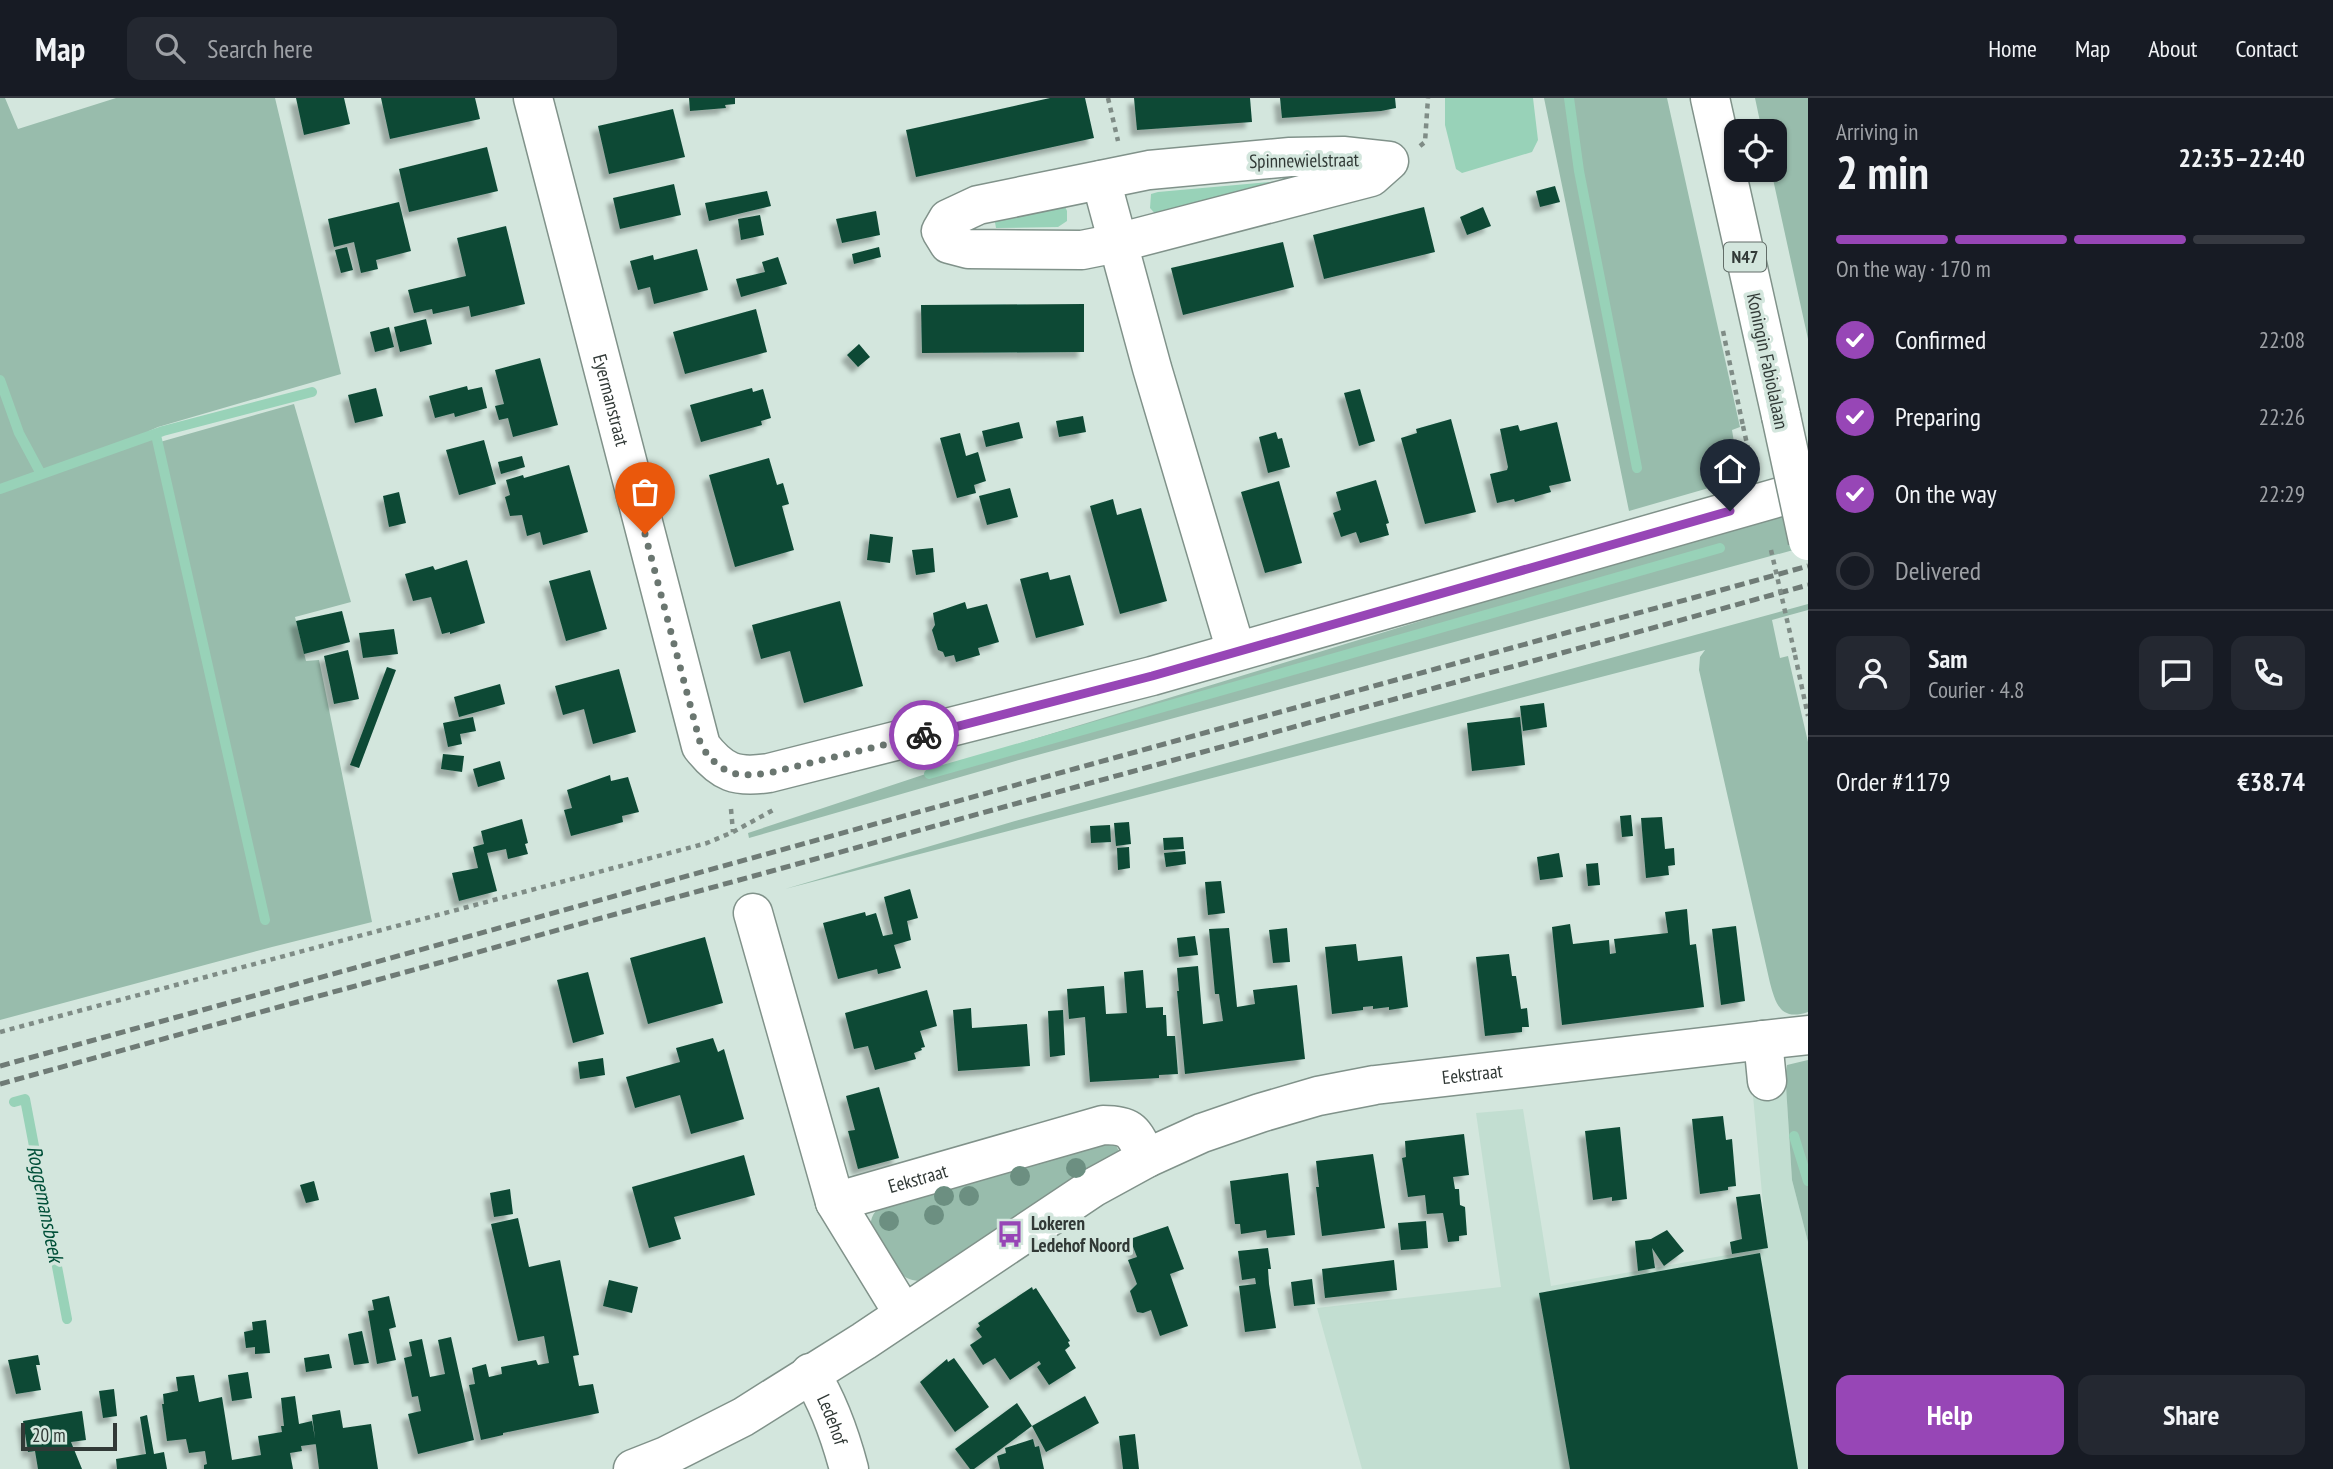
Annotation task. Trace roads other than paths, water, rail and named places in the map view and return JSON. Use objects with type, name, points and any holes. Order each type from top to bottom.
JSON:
[{"type":"street","name":"Eyermanstraat","points":[[533,98],[701,746],[712,761],[727,772],[746,776],[845,755],[1152,676],[1236,651]]},
{"type":"street","name":"Koningin Fabiolalaan","points":[[1710,98],[1808,541]]},
{"type":"street","name":"Spinnewielstraat","points":[[1343,156],[1389,161],[1371,177],[1117,243],[1082,250],[968,249],[949,244],[941,231],[948,219],[978,205],[1149,170],[1290,157],[1343,156]]},
{"type":"street","points":[[1114,178],[1117,243],[1236,651],[1808,489]]},
{"type":"street","points":[[753,913],[835,1202],[903,1313]]},
{"type":"street","name":"Eekstraat","points":[[633,1469],[666,1456],[743,1417],[864,1341],[1094,1187],[1147,1158],[1202,1133],[1318,1096],[1374,1085],[1808,1035]]},
{"type":"street","points":[[1763,1040],[1767,1081]]},
{"type":"street","name":"Eekstraat","points":[[835,1202],[1103,1125],[1122,1125],[1132,1132],[1147,1158]]},
{"type":"street","name":"Ledehof","points":[[810,1373],[822,1392],[840,1435],[849,1469]]},
{"type":"waterway","points":[[1569,98],[1579,171],[1637,468]]},
{"type":"waterway","points":[[0,380],[19,433],[41,474]]},
{"type":"waterway","points":[[0,489],[163,431],[312,392]]},
{"type":"waterway","points":[[156,435],[265,920]]},
{"type":"waterway","points":[[929,774],[1720,548]]},
{"type":"waterway","name":"Roggemansbeek","points":[[14,1102],[25,1099],[67,1319]]},
{"type":"waterway","points":[[1794,1136],[1808,1181]]},
{"type":"railway","points":[[0,1066],[1808,566]]},
{"type":"railway","points":[[0,1084],[1808,585]]},
{"type":"place","name":"Lokeren Ledehof Noord","points":[[1010,1234]]}]
